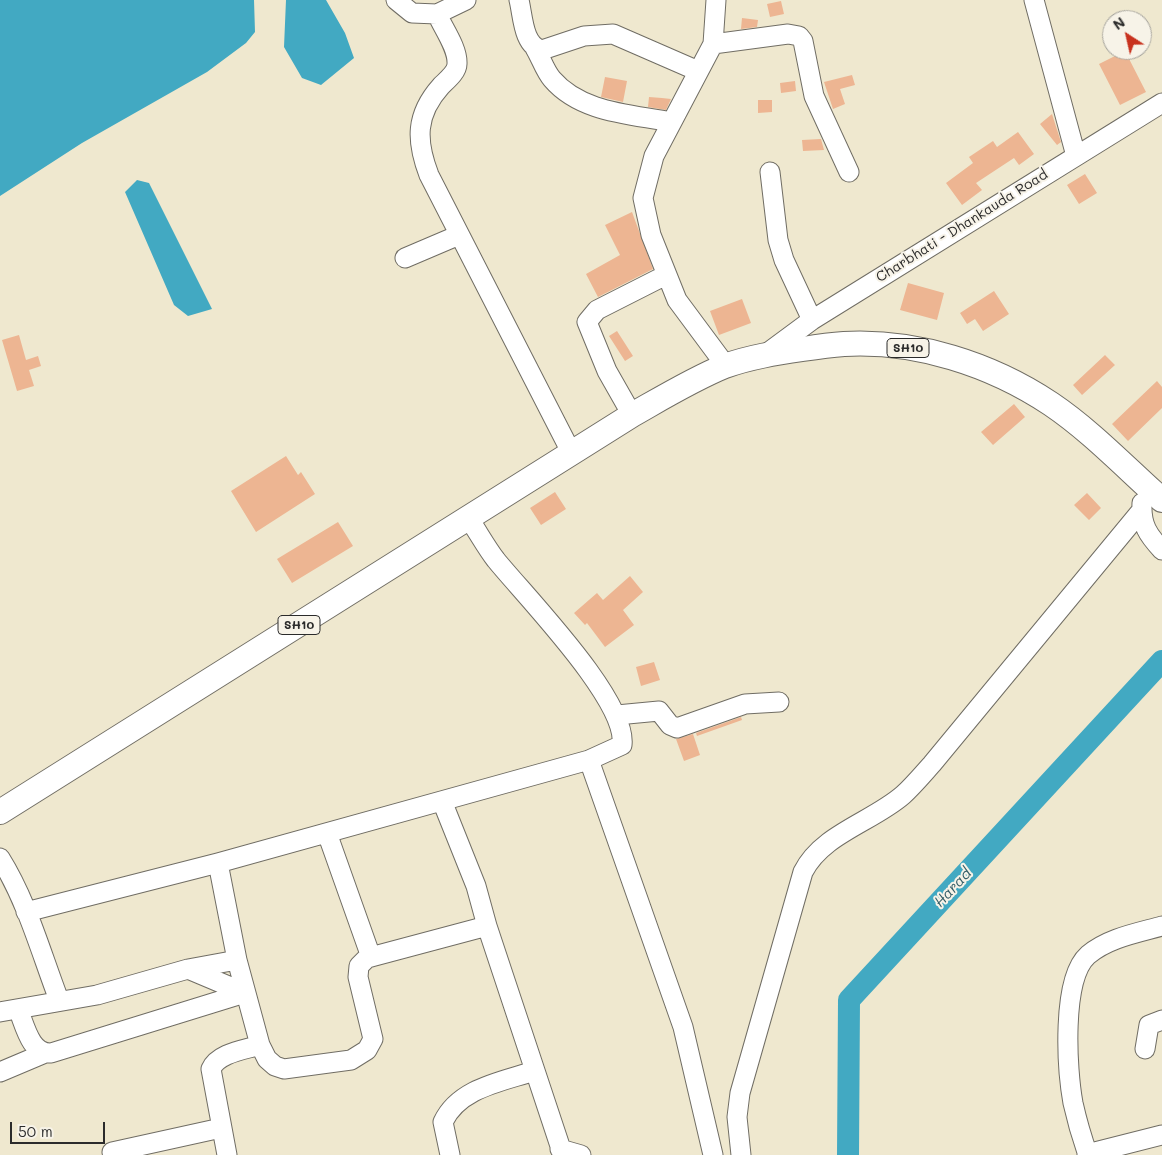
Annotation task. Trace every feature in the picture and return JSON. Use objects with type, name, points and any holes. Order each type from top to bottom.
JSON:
[{"type":"main road","name":"SH10","points":[[0,812],[627,418],[676,390],[726,366],[766,354],[844,344],[897,346],[956,359],[991,371],[1021,385],[1052,404],[1162,500]]},
{"type":"street","points":[[396,0],[412,13],[437,14],[466,0]]},
{"type":"street","points":[[519,0],[528,38],[531,46],[535,48],[542,50],[584,36],[613,34],[698,71]]},
{"type":"street","points":[[716,0],[713,44],[654,156],[643,198],[651,236],[677,300],[726,366]]},
{"type":"street","points":[[1034,0],[1051,71],[1076,156]]},
{"type":"street","points":[[437,14],[455,53],[457,64],[455,71],[436,91],[419,125],[420,151],[429,175],[572,454]]},
{"type":"street","points":[[713,44],[788,34],[798,36],[803,41],[814,96],[850,172]]},
{"type":"street","points":[[535,48],[550,77],[576,100],[598,108],[671,122]]},
{"type":"street","name":"Charbhati - Dhankauda Road","points":[[766,354],[812,320],[1162,103]]},
{"type":"street","points":[[770,172],[778,240],[812,320]]},
{"type":"street","points":[[404,258],[459,234]]},
{"type":"street","points":[[627,418],[587,322],[597,310],[666,275]]},
{"type":"street","points":[[1143,482],[1142,523],[1147,534],[1162,550]]},
{"type":"street","points":[[740,1155],[737,1117],[740,1093],[803,872],[808,863],[817,852],[839,836],[902,795],[932,764],[1141,511]]},
{"type":"street","points":[[26,912],[218,863],[590,760],[622,746],[623,738],[617,715],[595,679],[495,558],[469,519]]},
{"type":"street","points":[[617,715],[659,711],[670,725],[677,728],[745,704],[779,702]]},
{"type":"street","points":[[590,760],[683,1027],[714,1155]]},
{"type":"street","points":[[442,801],[476,886],[486,926],[562,1152],[581,1155]]},
{"type":"street","points":[[327,833],[371,958]]},
{"type":"street","points":[[0,858],[8,871],[26,912],[59,1000]]},
{"type":"street","points":[[218,863],[237,960],[260,1045],[267,1059],[275,1066],[284,1069],[351,1060],[359,1057],[367,1050],[373,1039],[358,977],[359,966],[371,958],[486,926]]},
{"type":"street","points":[[1162,926],[1109,942],[1086,956],[1078,967],[1068,1003],[1070,1074],[1076,1118],[1088,1154],[1162,1135]]},
{"type":"street","points":[[45,1053],[36,1048],[9,1011],[59,1000],[97,995],[188,969],[237,960]]},
{"type":"street","points":[[188,969],[245,993]]},
{"type":"street","points":[[0,1072],[45,1053],[245,993]]},
{"type":"street","points":[[1145,1049],[1149,1025],[1162,1020]]},
{"type":"street","points":[[227,1155],[211,1069],[215,1061],[221,1058],[260,1045]]},
{"type":"street","points":[[450,1155],[443,1122],[456,1103],[474,1091],[534,1071]]},
{"type":"street","points":[[112,1152],[221,1128]]},
{"type":"water","points":[[0,0],[254,0],[255,32],[246,43],[207,72],[82,143],[0,196]]},
{"type":"water","points":[[286,0],[326,0],[345,33],[354,58],[321,85],[302,78],[284,47]]},
{"type":"water","points":[[137,180],[149,183],[212,309],[188,316],[174,305],[125,192]]},
{"type":"building","points":[[781,1],[784,14],[770,17],[767,4]]},
{"type":"building","points":[[742,18],[758,20],[757,27],[741,29]]},
{"type":"building","points":[[1107,60],[1130,60],[1146,92],[1120,105],[1099,64]]},
{"type":"building","points":[[852,75],[855,85],[840,89],[845,104],[833,109],[824,82]]},
{"type":"building","points":[[605,77],[627,81],[623,102],[601,97]]},
{"type":"building","points":[[795,81],[796,91],[781,93],[780,83]]},
{"type":"building","points":[[649,97],[671,99],[666,110],[648,107]]},
{"type":"building","points":[[758,100],[772,100],[772,112],[758,113]]},
{"type":"building","points":[[1052,114],[1061,142],[1057,145],[1040,124]]},
{"type":"building","points":[[1018,132],[1034,154],[1019,165],[1014,158],[976,183],[982,190],[962,205],[946,183],[973,163],[969,157],[993,141],[997,147]]},
{"type":"building","points":[[821,139],[824,150],[803,151],[802,140]]},
{"type":"building","points":[[1085,174],[1097,193],[1079,204],[1067,185]]},
{"type":"building","points":[[632,212],[653,269],[598,297],[586,274],[620,255],[605,225]]},
{"type":"building","points":[[908,283],[944,293],[937,320],[900,310]]},
{"type":"building","points":[[994,291],[1009,314],[983,331],[975,319],[967,324],[960,313]]},
{"type":"building","points":[[742,299],[751,323],[719,335],[710,311]]},
{"type":"building","points":[[617,331],[633,356],[625,361],[609,336]]},
{"type":"building","points":[[19,335],[26,360],[38,356],[41,366],[29,370],[34,386],[17,391],[2,340]]},
{"type":"building","points":[[1105,355],[1115,365],[1082,395],[1073,385]]},
{"type":"building","points":[[1157,381],[1162,387],[1162,408],[1128,441],[1112,424]]},
{"type":"building","points":[[1014,404],[1025,417],[993,445],[981,432]]},
{"type":"building","points":[[286,456],[298,475],[301,472],[315,494],[256,532],[231,491]]},
{"type":"building","points":[[555,492],[566,509],[541,525],[530,508]]},
{"type":"building","points":[[1087,493],[1101,508],[1089,520],[1074,505]]},
{"type":"building","points":[[338,522],[353,546],[292,583],[277,559]]},
{"type":"building","points":[[630,576],[643,592],[623,610],[634,625],[605,647],[587,623],[585,625],[574,613],[597,593],[603,600]]},
{"type":"building","points":[[654,662],[660,680],[641,686],[636,667]]},
{"type":"building","points":[[741,717],[742,720],[697,736],[696,733]]},
{"type":"building","points":[[693,734],[700,755],[684,761],[676,739]]},
{"type":"waterway","name":"Harad","points":[[848,1155],[849,1000],[1162,661]]}]
